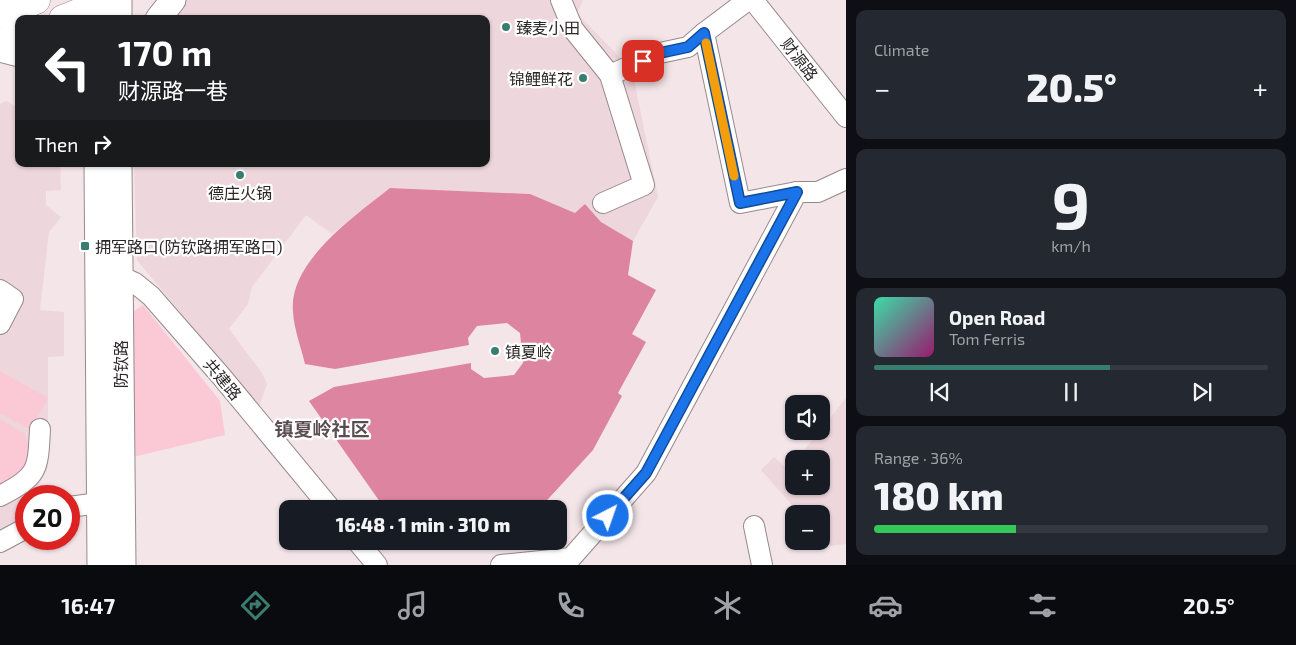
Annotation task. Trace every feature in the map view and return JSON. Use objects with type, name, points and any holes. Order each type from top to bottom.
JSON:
[{"type":"highway","points":[[0,14],[36,0]]},
{"type":"highway","points":[[77,15],[106,7]]},
{"type":"highway","points":[[0,43],[15,37]]},
{"type":"main road","points":[[0,6],[7,0]]},
{"type":"main road","points":[[161,15],[173,0]]},
{"type":"main road","points":[[0,49],[15,53]]},
{"type":"main road","name":"防钦路","points":[[97,167],[109,276],[123,565]]},
{"type":"main road","name":"防钦路","points":[[100,565],[99,503],[109,276],[119,167]]},
{"type":"street","points":[[561,0],[573,29],[610,75],[644,185],[603,203]]},
{"type":"street","points":[[610,75],[660,53],[688,47],[748,0]]},
{"type":"street","name":"财源路","points":[[753,0],[846,117]]},
{"type":"street","points":[[704,33],[740,203],[797,192],[818,192],[846,179]]},
{"type":"street","points":[[501,565],[571,558],[646,473],[797,192]]},
{"type":"street","name":"共建路","points":[[109,276],[135,282],[151,296],[221,376],[324,500]]},
{"type":"street","points":[[0,290],[13,299],[0,324]]},
{"type":"street","points":[[0,496],[25,483],[38,462],[40,429]]},
{"type":"street","points":[[80,506],[99,503]]},
{"type":"street","points":[[754,526],[762,565]]},
{"type":"street","points":[[0,542],[15,534]]},
{"type":"street","points":[[364,550],[377,565]]},
{"type":"shaded area","points":[[186,0],[583,0],[577,13],[632,70],[658,197],[633,241],[601,222],[585,204],[575,213],[530,194],[390,188],[332,234],[306,215],[252,287],[248,304],[229,329],[262,373],[267,384],[259,407],[137,260],[134,167],[490,167],[490,15],[177,15]]},
{"type":"shaded area","points":[[6,101],[15,106],[15,167],[60,167],[61,190],[46,191],[46,205],[61,217],[49,232],[40,310],[64,312],[64,356],[48,357],[48,468],[39,485],[15,485],[15,524],[0,531],[0,104]]},
{"type":"shaded area","points":[[390,188],[530,194],[575,213],[585,204],[601,222],[633,241],[628,275],[656,290],[632,334],[646,342],[618,393],[622,396],[593,450],[547,500],[379,500],[309,401],[334,387],[471,363],[471,369],[484,378],[514,375],[523,363],[520,333],[507,323],[477,326],[468,338],[469,345],[335,369],[305,364],[293,312],[294,293],[301,275],[312,258],[326,242],[359,212]]},
{"type":"shaded area","points":[[143,305],[220,401],[225,435],[133,457],[127,316]]},
{"type":"shaded area","points":[[0,371],[48,398],[30,430],[0,413]]},
{"type":"shaded area","points":[[846,398],[846,544],[830,546],[830,505],[792,505],[761,470],[774,457],[785,466],[785,495],[830,495],[830,450],[804,450],[812,440],[830,440],[830,418]]},
{"type":"shaded area","points":[[0,419],[24,433],[32,451],[26,469],[0,489]]},
{"type":"slow traffic","points":[[706,43],[734,176]]},
{"type":"place","name":"臻麦小田","points":[[506,27]]},
{"type":"place","name":"锦鲤鲜花","points":[[583,78]]},
{"type":"place","name":"德庄火锅","points":[[240,175]]},
{"type":"place","name":"拥军路口(防钦路拥军路口)","points":[[85,246]]},
{"type":"place","name":"镇夏岭","points":[[495,351]]},
{"type":"district","name":"镇夏岭社区","points":[[322,428]]},
{"type":"route","points":[[608,516],[646,473],[797,192],[740,203],[704,33],[688,47],[660,53],[643,61]]}]
